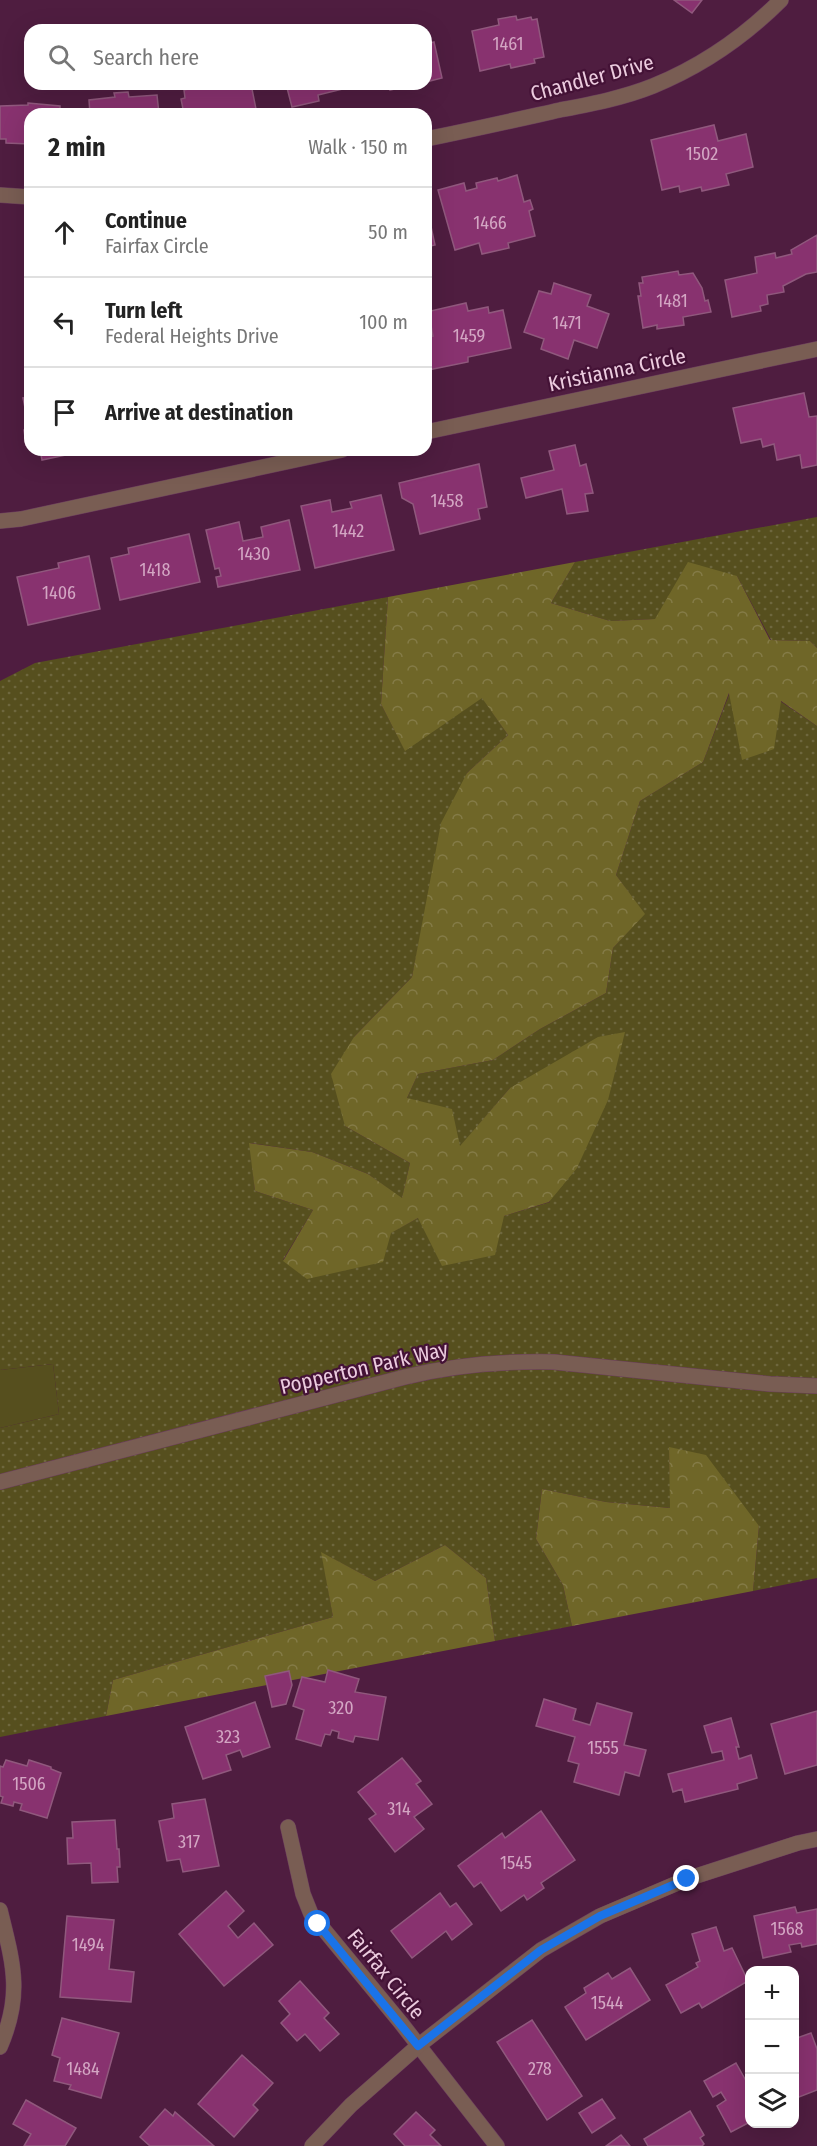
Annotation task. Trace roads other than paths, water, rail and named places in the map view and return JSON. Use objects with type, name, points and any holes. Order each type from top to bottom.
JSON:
[{"type":"street","name":"Chandler Drive","points":[[432,138],[612,99],[652,87],[692,68],[726,47],[759,22],[781,0]]},
{"type":"street","points":[[0,195],[24,196]]},
{"type":"street","name":"Kristianna Circle","points":[[432,431],[817,349]]},
{"type":"street","points":[[0,521],[314,456]]},
{"type":"street","name":"Popperton Park Way","points":[[0,1482],[405,1377],[459,1366],[554,1362],[770,1384],[817,1386]]},
{"type":"street","name":"Fairfax Circle","points":[[288,1827],[303,1894],[311,1914],[497,2146]]},
{"type":"street","points":[[312,2146],[351,2105],[418,2046],[541,1950],[600,1916],[687,1879],[817,1839]]},
{"type":"street","points":[[0,1910],[14,1966],[14,1976],[13,2004],[0,2047]]}]
